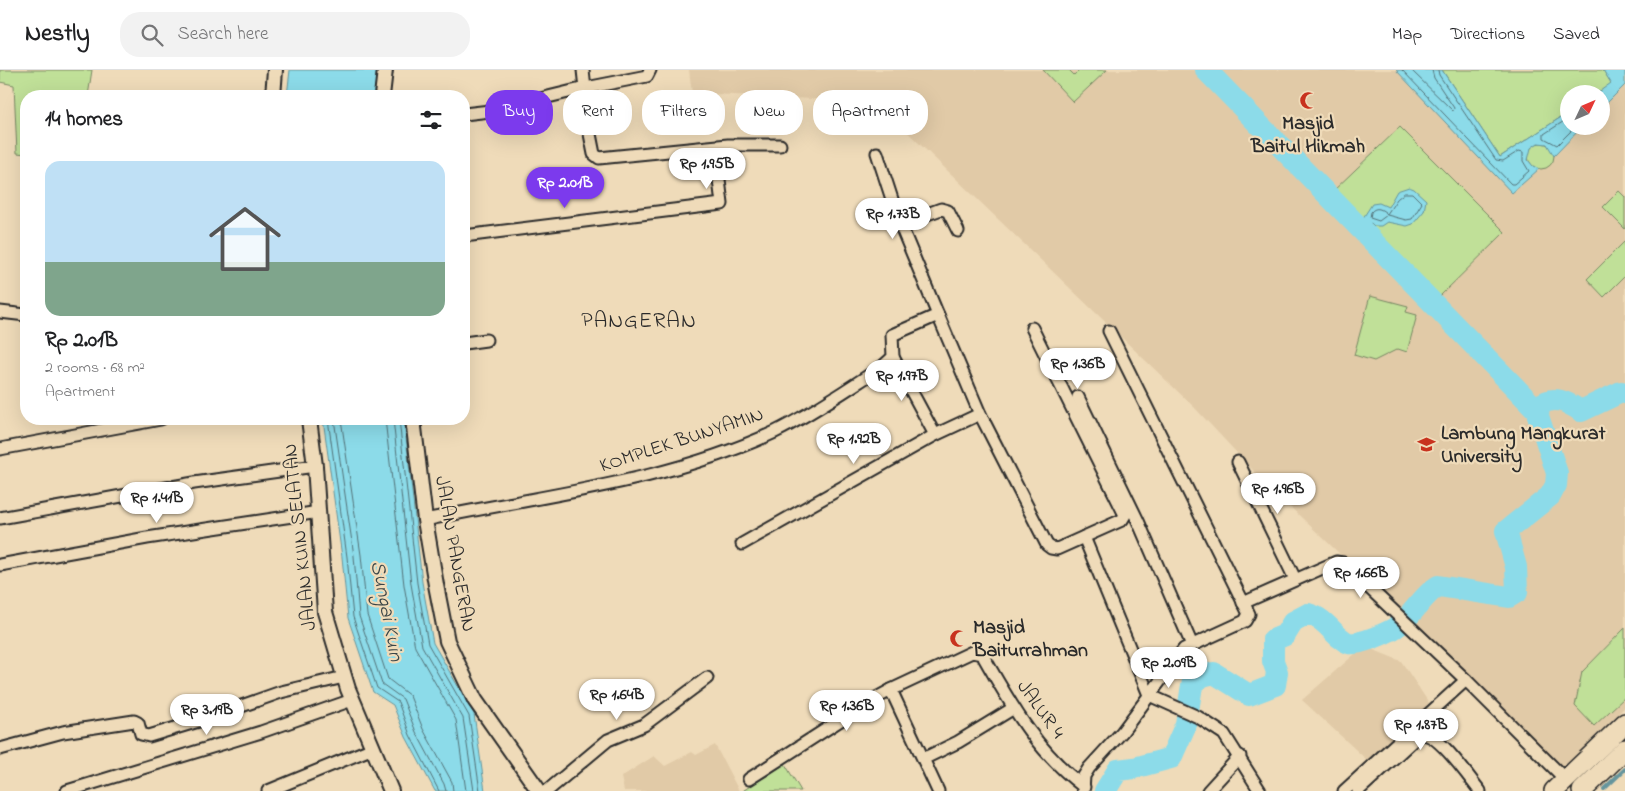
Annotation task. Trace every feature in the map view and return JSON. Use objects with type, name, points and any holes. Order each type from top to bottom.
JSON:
[{"type":"highway","points":[[1560,786],[1625,723]]},
{"type":"highway","points":[[1584,790],[1625,749]]},
{"type":"street","points":[[273,90],[274,70]]},
{"type":"street","points":[[383,90],[385,70]]},
{"type":"street","points":[[583,70],[583,89],[596,157],[715,147],[780,145]]},
{"type":"street","points":[[470,113],[490,111],[647,76],[650,70]]},
{"type":"street","points":[[470,235],[722,204],[715,147]]},
{"type":"street","points":[[877,153],[900,224],[980,414],[1047,545],[1057,549],[1122,520],[1125,515],[1032,328]]},
{"type":"street","points":[[900,224],[941,209],[948,211],[958,231]]},
{"type":"street","points":[[0,312],[20,314]]},
{"type":"street","points":[[935,434],[893,357],[892,336],[938,315]]},
{"type":"street","points":[[1083,789],[1084,776],[1089,768],[1122,732],[1184,648],[1245,621],[1249,614],[1109,331]]},
{"type":"street","points":[[470,341],[486,340]]},
{"type":"street","name":"KOMPLEK BUNYAMIN","points":[[425,520],[636,479],[735,448],[800,419],[882,367],[893,357]]},
{"type":"street","points":[[1078,397],[1138,520],[1192,645]]},
{"type":"street","points":[[742,544],[935,434],[980,414]]},
{"type":"street","points":[[0,449],[129,425]]},
{"type":"street","name":"JALAN KUIN SELATAN","points":[[310,425],[319,512],[325,612],[352,700],[390,791]]},
{"type":"street","name":"JALAN PANGERAN","points":[[415,425],[425,520],[441,612],[454,658],[474,700],[539,791]]},
{"type":"street","points":[[1238,462],[1295,579]]},
{"type":"street","points":[[0,518],[222,479],[315,466]]},
{"type":"street","points":[[0,565],[147,538],[319,512]]},
{"type":"street","points":[[1084,537],[1149,695],[1198,717],[1224,734],[1240,756],[1260,791]]},
{"type":"street","points":[[1243,603],[1336,562],[1342,563],[1466,680],[1560,786]]},
{"type":"street","name":"JALUR 4","points":[[892,690],[972,652],[978,651],[982,654],[1012,709],[1042,746],[1083,789]]},
{"type":"street","points":[[0,749],[63,732],[134,721],[138,723],[141,734],[149,736],[202,720],[281,692],[344,677]]},
{"type":"street","points":[[547,791],[608,740],[644,725],[707,678]]},
{"type":"street","points":[[1344,791],[1466,680]]},
{"type":"street","points":[[749,779],[867,703],[892,690],[925,758],[938,791]]},
{"type":"street","points":[[67,791],[244,738],[352,700]]},
{"type":"street","points":[[925,758],[958,742],[1012,709]]},
{"type":"street","points":[[1358,791],[1419,735],[1424,733],[1434,737],[1444,747],[1480,791]]},
{"type":"street","points":[[268,791],[373,748]]},
{"type":"street","points":[[1208,791],[1240,756]]},
{"type":"shaded area","name":"Lambung Mangkurat University","points":[[689,70],[1625,70],[1625,707],[1564,767],[1553,765],[1418,628],[1264,482],[1194,407],[910,135],[928,135],[928,90],[813,90],[813,99],[803,98],[803,90],[735,90],[735,95],[725,95],[725,90],[692,90]]},
{"type":"shaded area","points":[[1364,646],[1401,661],[1429,703],[1368,761],[1302,700]]},
{"type":"shaded area","points":[[715,745],[739,791],[624,791],[621,777],[654,756],[665,766],[692,752],[696,755]]},
{"type":"green space","points":[[0,70],[92,70],[89,90],[20,90],[20,153],[17,153],[14,85],[0,82]]},
{"type":"green space","points":[[1043,70],[1069,70],[1074,75],[1079,70],[1107,70],[1073,102]]},
{"type":"green space","points":[[1442,70],[1603,70],[1612,84],[1560,85],[1560,118],[1500,157]]},
{"type":"green space","points":[[1400,127],[1505,232],[1439,297],[1332,192]]},
{"type":"green space","points":[[1541,143],[1550,147],[1554,156],[1550,165],[1541,169],[1532,165],[1528,156],[1532,147]]},
{"type":"green space","points":[[1619,191],[1625,197],[1625,229],[1603,207]]},
{"type":"green space","points":[[1625,241],[1625,276],[1604,297],[1587,279]]},
{"type":"green space","points":[[1370,296],[1408,306],[1406,312],[1417,315],[1407,352],[1398,349],[1374,361],[1354,355]]},
{"type":"green space","points":[[1625,628],[1625,697],[1594,726],[1575,706],[1582,672]]},
{"type":"green space","points":[[785,764],[801,791],[744,791],[744,790]]},
{"type":"water","points":[[290,70],[378,70],[374,90],[288,90]]},
{"type":"water","points":[[1396,70],[1442,70],[1500,157],[1560,118],[1560,135],[1574,135],[1554,156],[1547,144],[1538,143],[1531,148],[1528,160],[1539,169],[1512,193]]},
{"type":"water","points":[[1603,70],[1625,70],[1625,85],[1610,100],[1610,85],[1608,85],[1611,83]]},
{"type":"water","points":[[1409,187],[1426,200],[1424,211],[1413,224],[1407,226],[1387,222],[1381,226],[1374,226],[1371,223],[1366,226],[1361,221],[1372,204],[1379,203],[1388,207],[1397,191]]},
{"type":"water","name":"Sungai Kuin","points":[[324,425],[405,425],[422,582],[433,643],[474,714],[485,791],[435,791],[406,737],[393,705],[373,692],[348,618],[342,557]]},
{"type":"waterway","points":[[1206,70],[1538,411]]},
{"type":"waterway","points":[[1105,791],[1118,770],[1134,768],[1171,758],[1186,724],[1192,685],[1202,676],[1214,673],[1249,695],[1275,685],[1277,672],[1273,661],[1273,640],[1285,635],[1293,622],[1308,614],[1321,620],[1344,641],[1353,643],[1375,637],[1395,628],[1438,586],[1509,597],[1517,592],[1516,567],[1506,531],[1550,496],[1556,485],[1557,473],[1538,416],[1539,406],[1544,402],[1555,400],[1565,402],[1581,411],[1621,392],[1625,393]]},
{"type":"waterway","points":[[1604,789],[1625,769]]},
{"type":"place","name":"Masjid Baitul Hikmah","points":[[1308,100]]},
{"type":"place","name":"Lambung Mangkurat University","points":[[1427,445]]},
{"type":"place","name":"Masjid Baiturrahman","points":[[959,639]]},
{"type":"district","name":"PANGERAN","points":[[639,322]]}]
